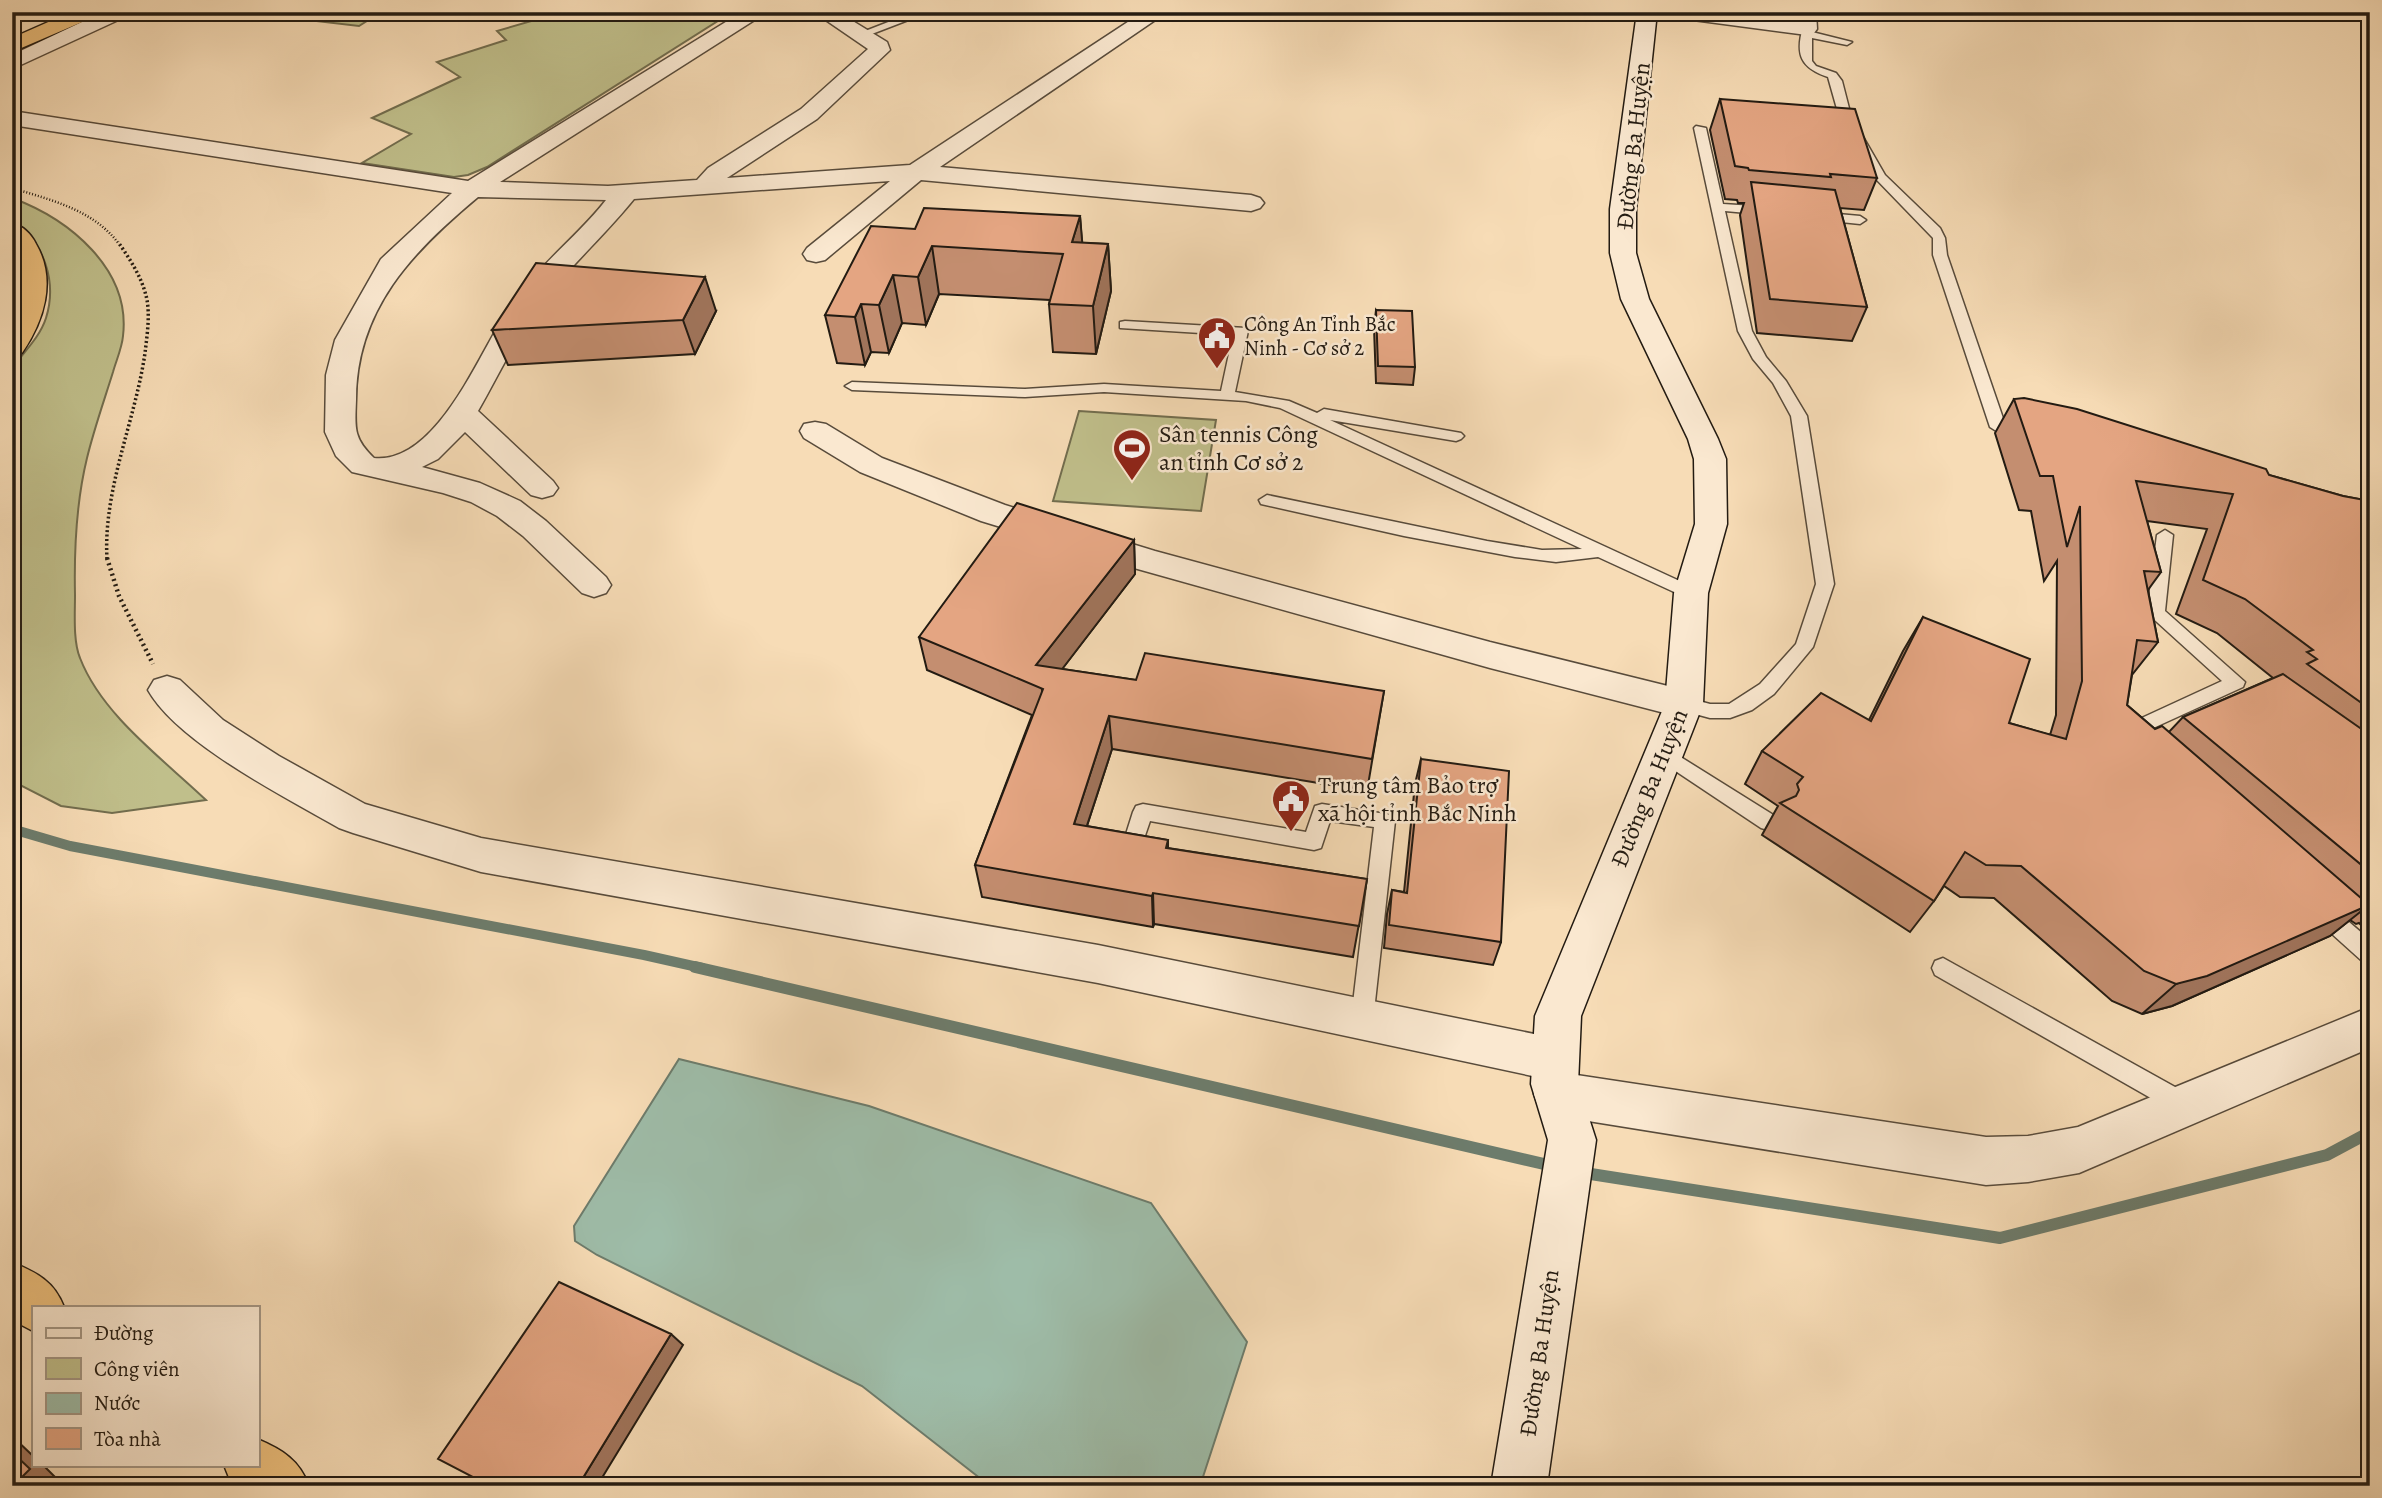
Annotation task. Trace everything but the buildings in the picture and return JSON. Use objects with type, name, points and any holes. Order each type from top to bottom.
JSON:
[{"type":"highway","points":[[12,38],[71,12]]},
{"type":"highway","points":[[12,46],[89,12]]},
{"type":"highway","points":[[12,232],[25,247],[34,276],[28,318],[12,347]]},
{"type":"highway","points":[[12,1288],[37,1306]]},
{"type":"highway","points":[[253,1466],[281,1486]]},
{"type":"street","points":[[12,63],[120,12]]},
{"type":"street","points":[[594,585],[528,525],[497,502],[461,488],[357,462],[347,449],[341,432],[341,376],[349,340],[390,265],[437,218],[472,189],[757,12]]},
{"type":"street","points":[[705,185],[717,173],[808,114],[871,60],[880,48],[824,12]]},
{"type":"street","points":[[816,254],[916,172],[1157,12]]},
{"type":"street","name":"Đường Ba Huyện","points":[[1519,1486],[1556,1236],[1567,1183],[1558,1016],[1684,704],[1691,593],[1712,524],[1710,460],[1703,439],[1635,299],[1623,253],[1623,209],[1647,12]]},
{"type":"street","points":[[1678,12],[1807,25]]},
{"type":"street","points":[[12,118],[472,189],[627,191],[916,172],[1251,204]]},
{"type":"street","points":[[377,469],[408,463],[427,452],[455,424],[516,320],[541,286],[600,226],[627,191]]},
{"type":"street","points":[[462,412],[542,488]]},
{"type":"street","points":[[815,431],[871,465],[1006,517],[1146,560],[1490,655],[1684,704]]},
{"type":"street","points":[[167,690],[221,738],[265,767],[353,817],[481,856],[1098,964],[1363,1020],[1561,1094],[1986,1161],[2028,1159],[2079,1150],[2370,1027]]},
{"type":"lane","points":[[860,35],[924,12]]},
{"type":"lane","points":[[1847,42],[1807,25],[1807,61],[1812,68],[1832,75],[1845,116],[1880,177],[1939,238],[1940,255],[1998,427]]},
{"type":"lane","points":[[1684,704],[1710,711],[1730,710],[1745,705],[1767,689],[1804,647],[1825,584],[1799,416],[1779,382],[1760,359],[1745,331],[1700,128]]},
{"type":"lane","points":[[1717,207],[1782,213]]},
{"type":"lane","points":[[1808,215],[1860,220]]},
{"type":"lane","points":[[1125,326],[1241,331],[1227,396]]},
{"type":"lane","points":[[852,386],[1025,393],[1104,388],[1227,396],[1284,404],[1691,593]]},
{"type":"lane","points":[[1299,410],[1456,436]]},
{"type":"lane","points":[[1267,500],[1448,541],[1529,555],[1573,557],[1598,551]]},
{"type":"lane","points":[[2141,754],[2121,736],[2242,686],[2156,613],[2165,535]]},
{"type":"lane","points":[[1663,753],[1768,822]]},
{"type":"lane","points":[[1131,850],[1143,812],[1314,842],[1322,813],[1385,821],[1363,1020]]},
{"type":"lane","points":[[2308,899],[2370,954]]},
{"type":"lane","points":[[1943,968],[2186,1106]]},
{"type":"path","points":[[12,188],[59,203],[102,225],[128,256],[148,302],[145,356],[132,419],[111,496],[107,560],[130,624],[167,690]]},
{"type":"green space","points":[[303,12],[381,12],[359,26],[290,18]]},
{"type":"green space","points":[[545,12],[732,12],[487,167],[468,175],[454,177],[362,163],[411,134],[372,118],[460,77],[437,62],[506,40],[497,31],[552,15]]},
{"type":"green space","points":[[12,198],[55,219],[92,250],[117,289],[123,312],[121,345],[93,436],[80,492],[76,526],[75,627],[80,658],[90,679],[118,717],[206,800],[112,813],[61,806],[12,781],[12,368],[43,325],[50,291],[46,264],[40,252],[33,241],[12,223]]},
{"type":"green space","points":[[1079,411],[1216,420],[1201,511],[1053,501]]},
{"type":"water","points":[[679,1059],[869,1106],[1151,1203],[1247,1342],[1200,1486],[990,1486],[862,1386],[597,1255],[575,1241],[574,1226]]},
{"type":"waterway","points":[[12,829],[70,846],[702,968]]},
{"type":"waterway","points":[[695,967],[1557,1167]]},
{"type":"waterway","points":[[1578,1172],[2000,1238],[2327,1155],[2370,1132]]},
{"type":"place","name":"Công An Tỉnh Bắc Ninh - Cơ sở 2","points":[[1217,370]]},
{"type":"place","name":"Sân tennis Công an tỉnh Cơ sở 2","points":[[1132,482]]},
{"type":"place","name":"Trung tâm Bảo trợ xã hội tỉnh Bắc Ninh","points":[[1291,833]]}]
